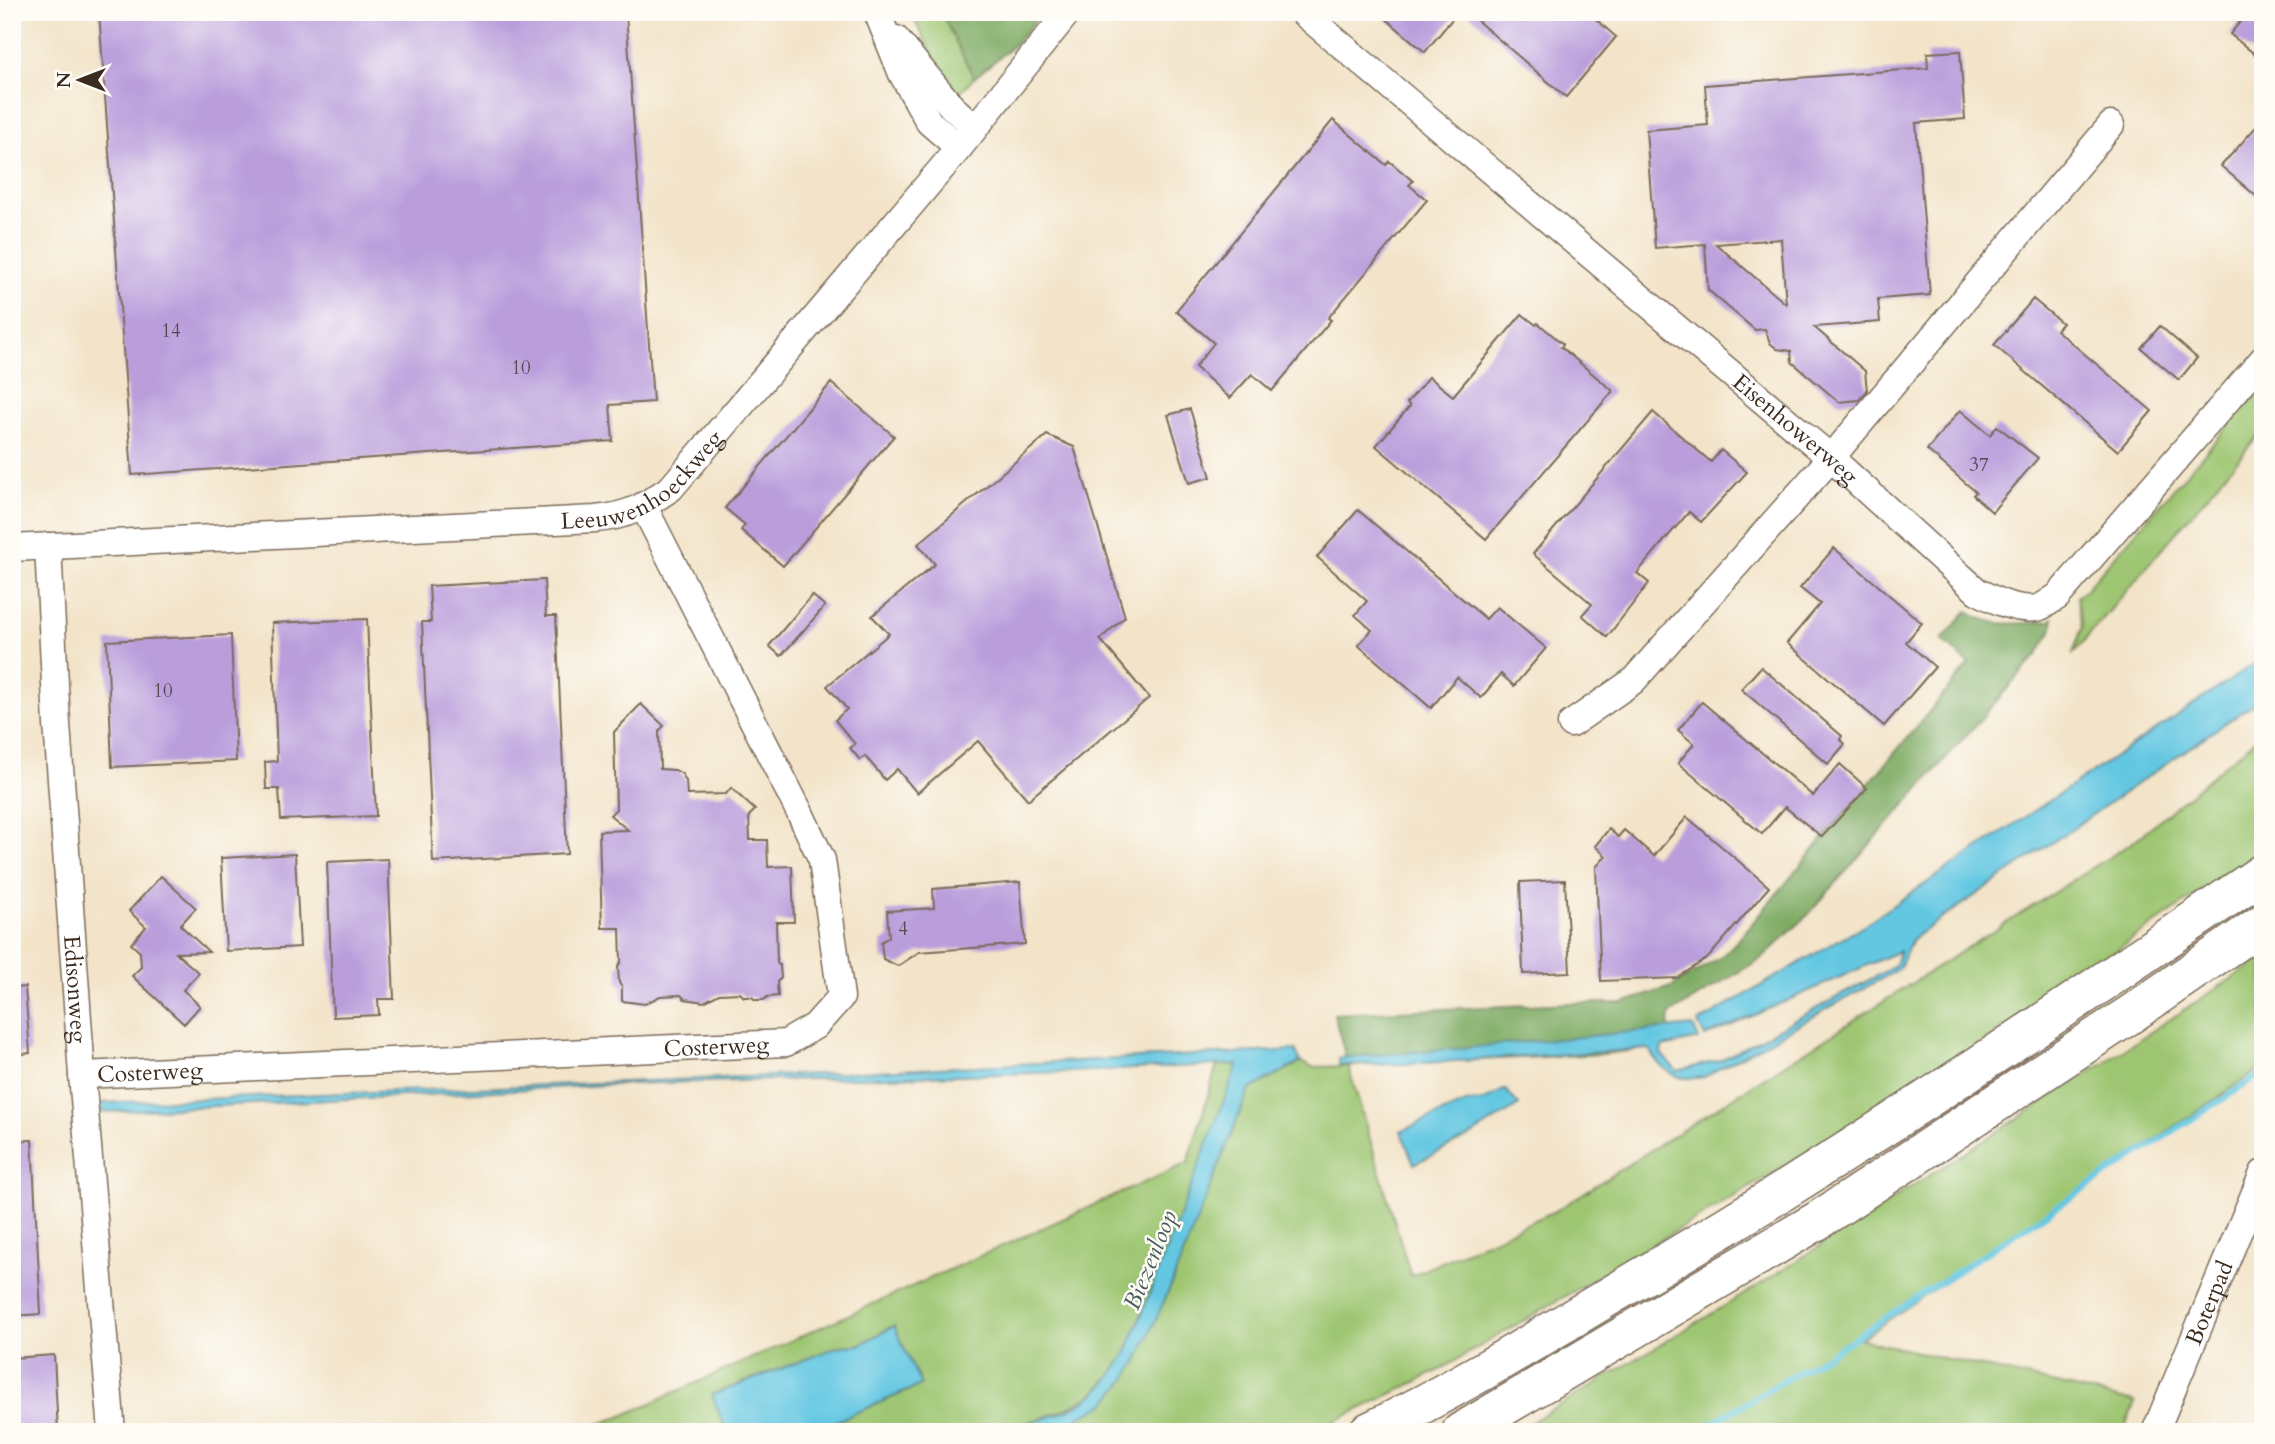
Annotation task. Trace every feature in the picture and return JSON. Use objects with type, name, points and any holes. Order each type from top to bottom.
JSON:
[{"type":"highway","points":[[1373,1429],[1454,1388],[1703,1242],[1912,1109],[2263,873]]},
{"type":"highway","points":[[1465,1430],[1817,1221],[2131,1014],[2263,923]]},
{"type":"street","name":"Leeuwenhoeckweg","points":[[12,548],[617,517],[644,507],[671,488],[959,148],[1068,12]]},
{"type":"street","name":"Eisenhowerweg","points":[[1302,12],[1831,458],[1977,591],[1998,602],[2038,608],[2057,597],[2263,359]]},
{"type":"street","points":[[880,18],[952,107],[975,128]]},
{"type":"street","points":[[880,18],[902,74],[929,122],[959,148]]},
{"type":"street","points":[[1571,724],[1633,681],[1831,458],[2111,125]]},
{"type":"street","name":"Costerweg","points":[[82,1075],[786,1043],[816,1026],[841,998],[822,860],[644,507]]},
{"type":"street","name":"Edisonweg","points":[[48,546],[57,724],[82,1075],[112,1432]]},
{"type":"street","name":"Boterpad","points":[[2155,1432],[2263,1173]]},
{"type":"green space","points":[[910,12],[941,12],[974,78],[959,93],[944,75]]},
{"type":"green space","points":[[941,12],[1043,12],[1014,45],[974,78]]},
{"type":"green space","points":[[2263,386],[2263,430],[2072,655],[2082,628],[2077,597]]},
{"type":"green space","points":[[1967,611],[1976,617],[2007,624],[2050,621],[2053,618],[2053,628],[2038,654],[1806,917],[1762,958],[1670,1014],[1669,1025],[1674,1045],[1604,1054],[1348,1066],[1334,1014],[1623,1003],[1671,987],[1721,957],[1740,938],[1969,664],[1942,640]]},
{"type":"green space","points":[[2263,733],[2263,849],[1908,1094],[1438,1371],[1313,1432],[1050,1432],[1105,1404],[1137,1362],[1249,1090],[1300,1062],[1313,1067],[1348,1066],[1411,1276],[1557,1210],[2133,842]]},
{"type":"green space","points":[[2263,958],[2263,1067],[1860,1339],[2135,1402],[2123,1432],[1515,1432],[1756,1287]]},
{"type":"green space","points":[[1239,1064],[1127,1352],[1113,1373],[1092,1395],[1064,1410],[1001,1432],[811,1432],[921,1385],[893,1326],[859,1345],[840,1346],[713,1394],[727,1432],[573,1432],[620,1417],[1188,1163],[1217,1065]]},
{"type":"water","points":[[2263,658],[2263,697],[1912,939],[1899,969],[1704,1077],[1686,1078],[1671,1074],[1659,1064],[1649,1049],[1408,1064],[1339,1065],[1339,1058],[1693,1026],[1699,1039],[1662,1047],[1661,1054],[1677,1071],[1721,1060],[1895,966],[1899,951],[1705,1037],[1698,1023],[1862,926]]},
{"type":"water","points":[[1296,1050],[1300,1062],[1249,1090],[1169,1290],[1137,1362],[1105,1404],[1050,1432],[1001,1432],[1061,1413],[1083,1402],[1103,1386],[1127,1352],[1238,1064],[1072,1072],[627,1084],[102,1112],[102,1103],[818,1074]]},
{"type":"water","points":[[1505,1089],[1519,1105],[1469,1137],[1414,1164],[1401,1131],[1465,1103],[1484,1101]]},
{"type":"water","points":[[894,1326],[921,1385],[811,1432],[727,1432],[712,1395],[840,1346],[859,1345]]},
{"type":"building","points":[[99,12],[626,12],[653,402],[610,405],[613,441],[132,475]]},
{"type":"building","points":[[1378,12],[1458,12],[1425,52]]},
{"type":"building","points":[[1467,12],[1588,12],[1616,37],[1566,97]]},
{"type":"building","points":[[2248,12],[2263,12],[2263,61],[2230,34]]},
{"type":"building","points":[[1960,51],[1965,119],[1916,123],[1930,295],[1878,299],[1880,322],[1814,327],[1865,371],[1867,391],[1859,400],[1839,402],[1792,362],[1791,351],[1777,349],[1770,343],[1765,329],[1755,330],[1708,290],[1705,244],[1655,248],[1646,130],[1708,125],[1705,85],[1928,68],[1927,53]],"holes":[[[1781,239],[1786,304],[1716,244]]]},
{"type":"building","points":[[2263,119],[2263,202],[2221,166]]},
{"type":"building","points":[[1333,120],[1386,165],[1389,161],[1413,181],[1409,185],[1427,200],[1328,318],[1331,320],[1272,391],[1252,374],[1230,398],[1195,367],[1214,343],[1176,311]]},
{"type":"building","points":[[2033,299],[2062,323],[2056,330],[2152,411],[2118,451],[1994,345]]},
{"type":"building","points":[[1522,314],[1536,325],[1538,323],[1563,344],[1561,347],[1613,391],[1486,539],[1376,446],[1410,406],[1407,403],[1429,377],[1453,396]]},
{"type":"building","points":[[2160,326],[2197,358],[2179,380],[2141,348]]},
{"type":"building","points":[[831,383],[894,436],[783,566],[741,530],[745,525],[725,508]]},
{"type":"building","points":[[1190,409],[1211,477],[1189,483],[1168,415]]},
{"type":"building","points":[[1960,410],[1990,435],[1997,426],[2038,458],[1992,512],[1973,495],[1976,492],[1927,450]]},
{"type":"building","points":[[1653,412],[1711,462],[1721,450],[1747,472],[1701,522],[1689,512],[1663,542],[1637,573],[1649,583],[1607,637],[1582,615],[1592,604],[1533,554]]},
{"type":"building","points":[[1047,435],[1074,447],[1125,617],[1100,639],[1149,698],[1028,800],[978,741],[917,793],[897,769],[885,780],[865,756],[860,760],[850,748],[855,744],[835,720],[847,709],[827,686],[889,634],[872,616],[935,564],[918,544]]},
{"type":"building","points":[[1358,510],[1486,619],[1497,607],[1546,648],[1514,686],[1501,674],[1481,698],[1457,677],[1431,708],[1358,645],[1372,630],[1355,615],[1367,601],[1317,557]]},
{"type":"building","points":[[1834,548],[1922,623],[1906,642],[1935,667],[1884,726],[1787,643],[1820,604],[1800,588]]},
{"type":"building","points":[[544,580],[546,616],[556,616],[567,854],[433,862],[422,622],[431,622],[429,586]]},
{"type":"building","points":[[812,595],[825,606],[781,656],[769,646]]},
{"type":"building","points":[[367,619],[376,816],[281,820],[279,789],[266,789],[265,762],[277,761],[272,623]]},
{"type":"building","points":[[231,635],[236,761],[112,767],[107,641]]},
{"type":"building","points":[[1761,667],[1842,736],[1840,739],[1845,744],[1828,764],[1741,689]]},
{"type":"building","points":[[1702,702],[1813,796],[1840,764],[1867,788],[1822,837],[1785,807],[1762,834],[1678,763],[1694,744],[1678,730]]},
{"type":"building","points":[[641,704],[664,726],[659,731],[660,769],[675,770],[682,774],[686,781],[687,795],[726,794],[731,788],[755,810],[749,816],[750,840],[767,840],[768,867],[792,866],[794,922],[776,922],[777,963],[780,966],[781,978],[777,982],[778,996],[755,1000],[740,993],[719,994],[704,1002],[685,999],[681,995],[660,996],[645,1004],[622,1001],[618,966],[621,962],[620,928],[602,928],[599,831],[628,830],[610,815],[616,809],[614,732]]},
{"type":"building","points":[[1687,817],[1769,887],[1708,958],[1677,978],[1601,981],[1596,867],[1606,856],[1595,846],[1609,829],[1618,837],[1624,830],[1654,856]]},
{"type":"building","points":[[295,854],[300,947],[226,951],[221,858]]},
{"type":"building","points":[[388,859],[394,999],[378,999],[379,1015],[333,1017],[327,862]]},
{"type":"building","points":[[161,876],[196,908],[180,925],[209,952],[176,953],[199,973],[183,990],[200,1006],[184,1024],[132,976],[141,967],[140,952],[131,944],[146,927],[129,911]]},
{"type":"building","points":[[1565,880],[1570,972],[1523,974],[1520,882]]},
{"type":"building","points":[[1020,882],[1025,944],[919,952],[898,966],[883,959],[881,942],[889,937],[887,911],[934,908],[933,889]]},
{"type":"building","points":[[25,987],[30,1053],[12,1055],[12,988]]},
{"type":"building","points":[[32,1140],[41,1314],[12,1316],[12,1141]]},
{"type":"building","points":[[54,1355],[58,1432],[12,1432],[12,1358]]},
{"type":"waterway","points":[[1697,1432],[1839,1348],[2263,1073]]},
{"type":"water label","name":"Biezenloop","points":[[1150,1260]]}]
